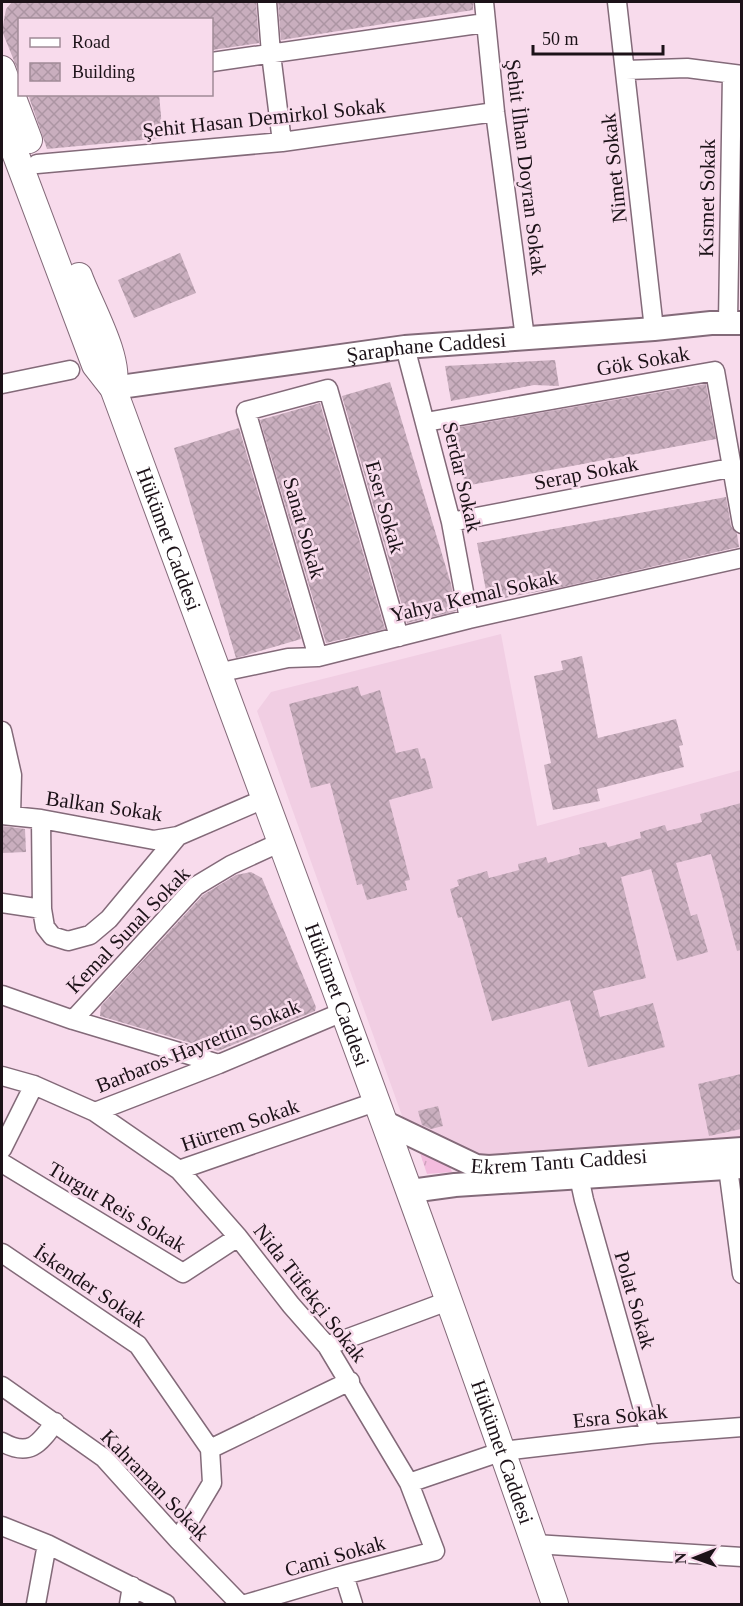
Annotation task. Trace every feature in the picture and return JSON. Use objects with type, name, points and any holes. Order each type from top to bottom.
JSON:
[{"type":"main road","name":"Hükümet Caddesi","points":[[10,83],[72,281]]},
{"type":"main road","name":"Hükümet Caddesi","points":[[2,118],[72,281],[112,359],[116,370],[113,388],[411,1191],[555,1605]]},
{"type":"street","points":[[267,2],[282,142]]},
{"type":"street","name":"Şehit İlhan Doyran Sokak","points":[[484,2],[495,112],[525,338]]},
{"type":"street","name":"Nimet Sokak","points":[[617,2],[654,329]]},
{"type":"street","points":[[213,62],[485,23]]},
{"type":"street","points":[[626,70],[687,68],[737,75]]},
{"type":"street","name":"Kısmet Sokak","points":[[735,322],[737,75]]},
{"type":"street","name":"Şehit Hasan Demirkol Sokak","points":[[37,164],[282,142],[495,112]]},
{"type":"street","name":"Şaraphane Caddesi","points":[[113,388],[405,347],[735,322]]},
{"type":"street","name":"Serdar Sokak","points":[[405,347],[451,522],[469,619]]},
{"type":"street","points":[[2,384],[70,370]]},
{"type":"street","name":"Gök Sokak","points":[[426,422],[715,371],[741,524]]},
{"type":"street","name":"Sanat Sokak","points":[[318,657],[246,411],[328,389]]},
{"type":"street","name":"Eser Sokak","points":[[328,389],[399,637]]},
{"type":"street","name":"Serap Sokak","points":[[451,522],[730,468]]},
{"type":"street","name":"Yahya Kemal Sokak","points":[[217,673],[288,658],[318,657],[469,619],[741,558]]},
{"type":"street","points":[[2,731],[12,775],[6,815]]},
{"type":"street","name":"Balkan Sokak","points":[[6,815],[41,819],[154,840],[178,836],[264,799]]},
{"type":"street","points":[[41,819],[42,909],[45,927],[52,936],[68,941],[90,935],[109,919],[178,836]]},
{"type":"street","name":"Kemal Sunal Sokak","points":[[73,1020],[196,886],[231,865],[281,842]]},
{"type":"street","points":[[2,903],[42,909]]},
{"type":"street","points":[[2,995],[73,1020],[219,1064]]},
{"type":"street","name":"Barbaros Hayrettin Sokak","points":[[2,1077],[34,1085],[95,1112],[219,1064],[345,1011]]},
{"type":"street","points":[[2,1149],[34,1085]]},
{"type":"street","name":"Hürrem Sokak","points":[[95,1112],[179,1170],[382,1112]]},
{"type":"street","name":"Ekrem Tantı Caddesi","points":[[382,1112],[476,1166],[579,1169]]},
{"type":"street","points":[[734,1158],[741,1274]]},
{"type":"street","name":"Ekrem Tantı Caddesi","points":[[411,1191],[579,1169],[734,1158]]},
{"type":"street","name":"Turgut Reis Sokak","points":[[2,1163],[183,1273],[238,1237]]},
{"type":"street","name":"Polat Sokak","points":[[579,1169],[587,1211],[650,1434]]},
{"type":"street","name":"Nida Tüfekçi Sokak","points":[[179,1170],[238,1237],[291,1305],[327,1346],[409,1483],[435,1551]]},
{"type":"street","name":"İskender Sokak","points":[[2,1253],[138,1345],[210,1449]]},
{"type":"street","points":[[327,1346],[448,1301]]},
{"type":"street","points":[[177,1540],[212,1483],[210,1449],[350,1381]]},
{"type":"street","name":"Kahraman Sokak","points":[[2,1386],[104,1458],[177,1540],[240,1605]]},
{"type":"street","points":[[2,1442],[12,1448],[27,1450],[43,1441],[55,1422]]},
{"type":"street","name":"Esra Sokak","points":[[409,1483],[502,1451],[650,1434],[741,1427]]},
{"type":"street","points":[[2,1526],[47,1544],[166,1605]]},
{"type":"street","points":[[36,1605],[47,1544]]},
{"type":"street","points":[[535,1544],[741,1557]]},
{"type":"street","name":"Cami Sokak","points":[[246,1605],[344,1575],[435,1551]]},
{"type":"street","points":[[344,1575],[353,1605]]},
{"type":"street","points":[[129,1605],[132,1586]]},
{"type":"shaded area","points":[[501,634],[537,826],[741,770],[741,1137],[483,1157],[405,1124],[257,711],[271,692]]},
{"type":"green space","points":[[419,1150],[450,1167],[452,1172],[427,1174]]},
{"type":"building","points":[[12,2],[256,2],[259,43],[213,50],[213,18],[18,18],[18,71],[2,31],[6,9]]},
{"type":"building","points":[[278,2],[473,2],[473,10],[281,40]]},
{"type":"building","points":[[159,96],[163,138],[47,149],[29,97]]},
{"type":"building","points":[[180,253],[196,293],[134,318],[118,280]]},
{"type":"building","points":[[555,360],[559,386],[534,385],[451,401],[445,366]]},
{"type":"building","points":[[390,382],[451,584],[456,611],[407,623],[342,396]]},
{"type":"building","points":[[706,384],[716,439],[465,486],[454,428]]},
{"type":"building","points":[[320,403],[385,629],[326,643],[260,420]]},
{"type":"building","points":[[239,428],[301,639],[236,658],[174,448]]},
{"type":"building","points":[[726,497],[731,526],[737,534],[739,547],[558,588],[488,601],[477,543]]},
{"type":"building","points":[[582,656],[598,738],[676,719],[683,745],[679,746],[684,767],[597,789],[600,801],[553,810],[544,765],[551,763],[534,676],[563,670],[561,661]]},
{"type":"building","points":[[358,686],[361,696],[380,690],[396,753],[418,748],[421,759],[425,758],[433,788],[389,800],[410,880],[405,881],[407,890],[367,900],[362,884],[357,885],[330,783],[311,788],[289,704]]},
{"type":"building","points":[[741,803],[741,950],[737,951],[711,854],[676,863],[691,916],[697,914],[708,952],[677,961],[651,869],[621,877],[646,978],[593,991],[600,1017],[653,1003],[665,1047],[588,1067],[570,1000],[492,1021],[462,917],[458,918],[450,889],[459,886],[457,880],[487,871],[489,878],[519,870],[518,864],[546,857],[548,863],[580,854],[579,848],[606,842],[608,847],[641,838],[640,832],[665,825],[667,831],[702,822],[700,814]]},
{"type":"building","points":[[2,826],[25,829],[26,852],[2,853]]},
{"type":"building","points":[[251,872],[262,878],[316,1007],[315,1011],[218,1051],[100,1016],[101,1006],[203,895],[236,875]]},
{"type":"building","points":[[741,1074],[741,1129],[709,1136],[698,1084]]},
{"type":"building","points":[[438,1106],[443,1126],[431,1129],[422,1125],[418,1111]]}]
